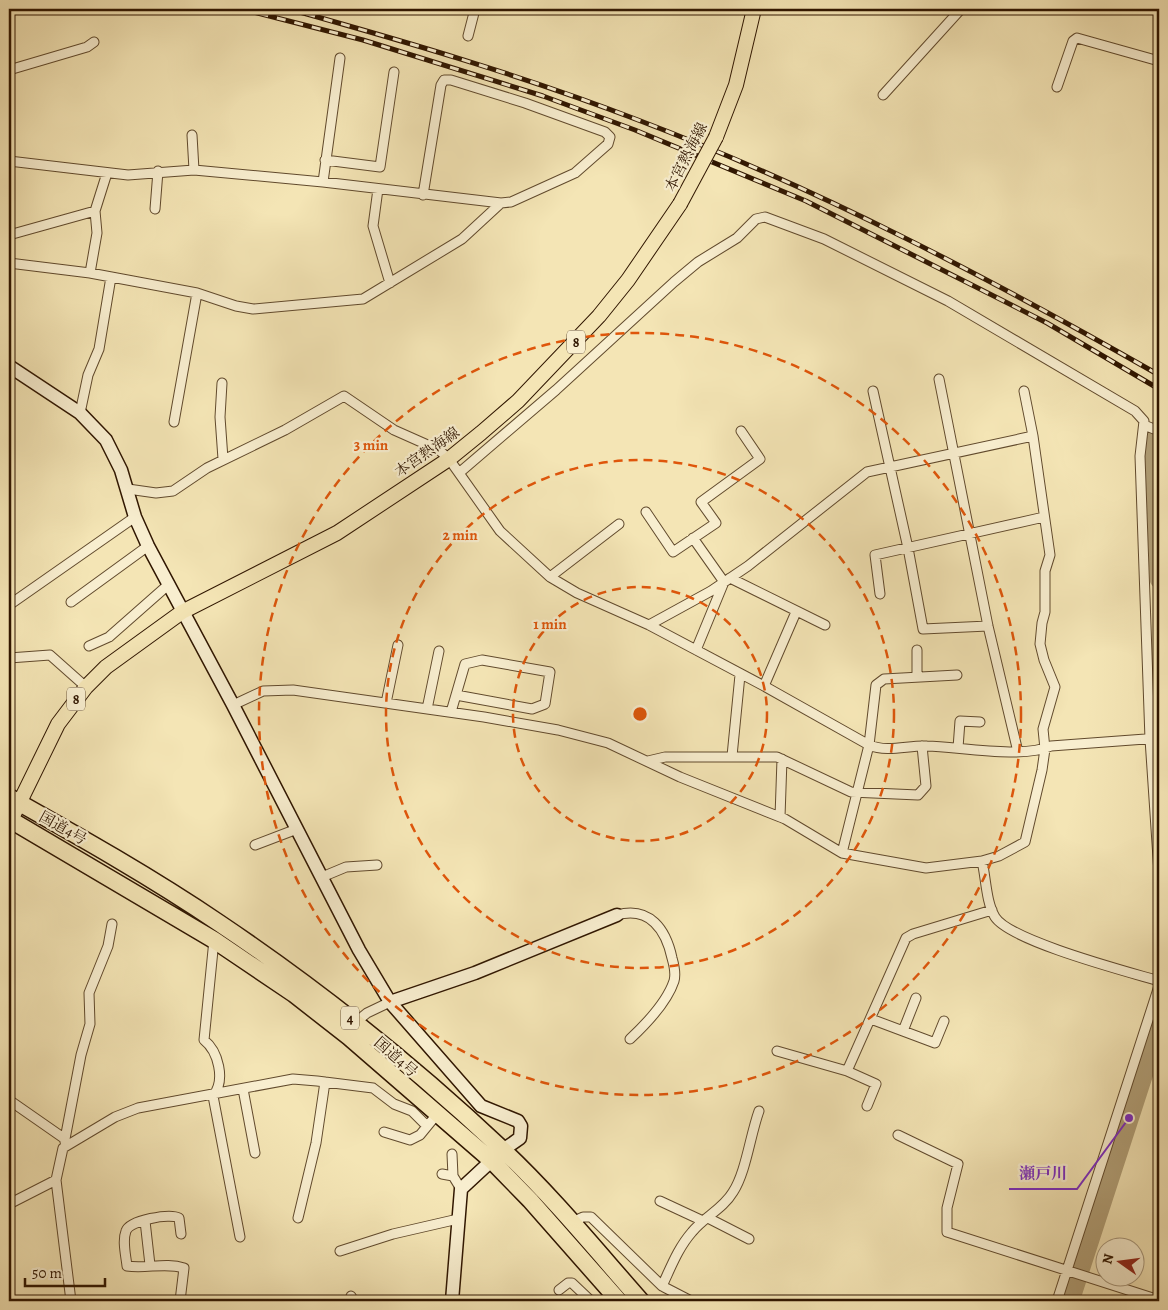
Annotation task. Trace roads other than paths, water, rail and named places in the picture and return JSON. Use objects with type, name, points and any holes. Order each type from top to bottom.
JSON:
[{"type":"highway","name":"国道4号","points":[[13,800],[118,859],[219,923],[356,1022],[497,1156],[572,1222],[641,1301]]},
{"type":"highway","name":"国道4号","points":[[9,822],[214,940],[302,1000],[438,1113],[497,1156],[530,1200],[619,1301]]},
{"type":"main road","name":"本宮熱海線","points":[[9,822],[13,800],[58,724],[86,687],[112,662],[182,612],[337,532],[449,459],[518,401],[576,342],[628,280],[680,204],[716,137],[736,85],[754,9]]},
{"type":"street","points":[[468,36],[474,9]]},
{"type":"street","points":[[883,96],[961,9]]},
{"type":"street","points":[[1057,87],[1073,41],[1077,38],[1159,61]]},
{"type":"street","points":[[9,70],[87,47],[94,42]]},
{"type":"street","points":[[324,182],[325,160],[340,58]]},
{"type":"street","points":[[325,160],[380,167],[394,72]]},
{"type":"street","points":[[9,161],[128,175],[194,170],[324,182],[423,195],[501,203],[511,202],[575,173],[608,144],[609,135],[525,103],[451,80],[444,80],[441,85],[423,195]]},
{"type":"street","points":[[192,135],[194,170]]},
{"type":"street","points":[[155,209],[158,172]]},
{"type":"street","points":[[90,273],[97,233],[95,211],[108,173]]},
{"type":"street","points":[[378,189],[373,226],[390,283]]},
{"type":"street","points":[[9,263],[90,273],[197,292],[236,306],[266,309],[363,299],[462,239],[501,203]]},
{"type":"street","points":[[9,235],[95,211]]},
{"type":"street","points":[[459,473],[556,390],[674,282],[698,262],[737,238],[756,219],[761,217],[824,239],[948,301],[1135,411],[1144,421],[1140,456],[1156,739],[1159,873]]},
{"type":"street","points":[[80,413],[88,375],[99,349],[111,277]]},
{"type":"street","points":[[174,422],[197,292]]},
{"type":"street","points":[[9,366],[80,413],[106,440],[128,488],[135,517],[168,586],[233,705],[359,950],[390,1002],[481,1106],[520,1124],[522,1130],[520,1138],[461,1189]]},
{"type":"street","points":[[939,379],[988,626],[1018,752]]},
{"type":"street","points":[[222,383],[220,417],[224,459]]},
{"type":"street","points":[[873,391],[891,466],[923,629],[988,626]]},
{"type":"street","points":[[233,705],[263,691],[293,690],[451,712],[566,732],[608,743],[680,777],[780,817],[842,853],[926,868],[982,861],[999,856],[1025,842],[1045,749],[1043,729],[1055,687],[1040,644],[1045,612],[1045,571],[1050,555],[1033,436],[1024,391]]},
{"type":"street","points":[[128,488],[166,493],[191,480],[207,468],[286,430],[344,396],[394,430],[440,450],[449,459],[500,531],[550,577],[577,593],[649,625],[740,675],[764,686],[869,746],[883,749],[922,746],[1018,752],[1104,741],[1156,739]]},
{"type":"street","points":[[1144,425],[1159,431]]},
{"type":"street","points":[[646,512],[673,552],[716,523],[701,502],[760,459],[741,431]]},
{"type":"street","points":[[649,625],[727,580],[867,472],[1033,436]]},
{"type":"street","points":[[12,603],[135,517]]},
{"type":"street","points":[[880,594],[875,555],[1044,517]]},
{"type":"street","points":[[550,577],[619,524]]},
{"type":"street","points":[[693,538],[727,580],[825,625]]},
{"type":"street","points":[[71,602],[148,546]]},
{"type":"street","points":[[696,650],[727,580]]},
{"type":"street","points":[[89,646],[109,637],[168,586]]},
{"type":"street","points":[[764,686],[796,612]]},
{"type":"street","points":[[386,703],[398,645]]},
{"type":"street","points":[[427,709],[439,650]]},
{"type":"street","points":[[917,650],[917,676]]},
{"type":"street","points":[[9,658],[50,655],[86,687]]},
{"type":"street","points":[[451,712],[465,664],[482,660],[550,672],[544,704],[532,709],[456,695]]},
{"type":"street","points":[[732,756],[740,675]]},
{"type":"street","points":[[842,853],[869,746],[876,685],[884,679],[957,675]]},
{"type":"street","points":[[958,748],[960,721],[980,722]]},
{"type":"street","points":[[648,761],[652,758],[665,756],[732,756],[782,759],[856,793],[918,795],[926,786],[922,746]]},
{"type":"street","points":[[780,817],[782,759]]},
{"type":"street","points":[[255,845],[297,829]]},
{"type":"street","points":[[982,861],[992,910],[996,919],[1011,930],[1076,957],[1159,981]]},
{"type":"street","points":[[322,877],[346,867],[377,865]]},
{"type":"street","points":[[848,1071],[906,938],[913,934],[992,910]]},
{"type":"street","points":[[356,1022],[367,1013],[390,1002],[475,973],[626,913],[639,914],[658,925],[666,936],[674,965],[674,981],[663,1000],[630,1040]]},
{"type":"street","points":[[71,1301],[56,1180],[81,1055],[90,1024],[89,993],[108,946],[112,924]]},
{"type":"street","points":[[214,940],[204,1040],[211,1046],[217,1059],[219,1077],[216,1092],[213,1096],[240,1237]]},
{"type":"street","points":[[1057,1301],[1069,1272],[1159,986]]},
{"type":"street","points":[[903,1030],[916,998]]},
{"type":"street","points":[[871,1019],[935,1042],[944,1021]]},
{"type":"street","points":[[777,1050],[848,1071],[876,1084],[867,1106]]},
{"type":"street","points":[[64,1143],[126,1112],[293,1080],[373,1088],[394,1104],[412,1111],[427,1126]]},
{"type":"street","points":[[298,1218],[316,1143],[324,1082]]},
{"type":"street","points":[[243,1090],[255,1152]]},
{"type":"street","points":[[9,1100],[64,1143]]},
{"type":"street","points":[[662,1286],[679,1250],[692,1230],[726,1202],[735,1190],[742,1174],[751,1134],[759,1111]]},
{"type":"street","points":[[384,1132],[410,1140],[420,1134],[438,1113]]},
{"type":"street","points":[[898,1135],[958,1164],[947,1208],[947,1232],[1159,1300]]},
{"type":"street","points":[[452,1154],[453,1176],[461,1189],[452,1301]]},
{"type":"street","points":[[442,1174],[453,1176]]},
{"type":"street","points":[[9,1204],[56,1180]]},
{"type":"street","points":[[660,1201],[706,1219],[749,1239]]},
{"type":"street","points":[[180,1301],[184,1282],[184,1268],[128,1266],[124,1237],[126,1229],[131,1224],[175,1216],[179,1218],[181,1234]]},
{"type":"street","points":[[572,1222],[583,1217],[590,1217],[662,1286],[691,1301]]},
{"type":"street","points":[[340,1251],[393,1234],[458,1219]]},
{"type":"street","points":[[145,1220],[150,1266]]},
{"type":"street","points":[[559,1290],[568,1283],[572,1284],[590,1301]]},
{"type":"waterway","points":[[1158,433],[1154,448],[1159,579]]},
{"type":"waterway","points":[[1070,1301],[1159,1027]]},
{"type":"railway","points":[[242,9],[363,40],[543,96],[635,130],[806,201],[1047,323],[1159,389]]},
{"type":"railway","points":[[289,9],[509,74],[638,120],[773,175],[904,237],[968,270],[1159,375]]},
{"type":"place","name":"瀬戸川","points":[[1129,1118]]}]
